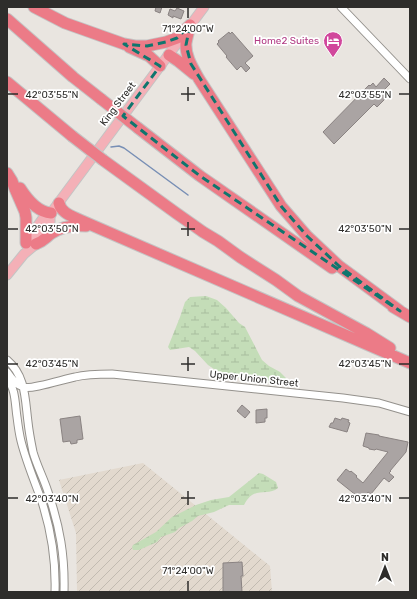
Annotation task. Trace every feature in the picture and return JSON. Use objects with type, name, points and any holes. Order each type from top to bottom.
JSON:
[{"type":"highway","points":[[34,7],[65,23],[93,34],[135,46],[147,46],[178,38],[190,25]]},
{"type":"highway","points":[[7,19],[73,77],[200,176],[341,274],[410,317]]},
{"type":"highway","points":[[190,25],[186,45],[186,54],[199,78],[281,206],[307,236],[339,266],[400,311]]},
{"type":"highway","points":[[124,44],[149,56],[160,66]]},
{"type":"highway","points":[[169,55],[199,78]]},
{"type":"highway","points":[[7,82],[72,136],[181,217],[298,296],[410,359]]},
{"type":"highway","points":[[9,177],[25,212],[29,247],[42,242],[63,227],[93,226]]},
{"type":"highway","points":[[9,177],[34,205],[51,214]]},
{"type":"highway","points":[[59,203],[64,212],[93,226],[410,363]]},
{"type":"main road","name":"King Street","points":[[7,275],[29,247],[44,217],[51,214],[204,7]]},
{"type":"street","points":[[341,7],[410,79]]},
{"type":"street","points":[[7,360],[15,367],[24,388],[28,426],[33,450],[36,462],[48,491],[60,532],[64,558],[64,592]]},
{"type":"street","points":[[7,372],[18,385],[24,388]]},
{"type":"street","name":"Upper Union Street","points":[[24,388],[86,375],[112,374],[350,398],[379,403],[410,412]]},
{"type":"street","points":[[7,379],[14,396],[18,427],[26,461],[50,528],[54,559],[55,592]]},
{"type":"highlighted area","points":[[190,25],[186,45],[191,64],[281,206],[307,236],[339,266],[400,311],[200,176],[123,116],[160,66],[124,44],[147,46],[166,42],[177,38]]},
{"type":"shaded area","points":[[143,463],[270,566],[272,592],[77,592],[76,533],[59,480]]},
{"type":"green space","points":[[206,296],[217,300],[239,323],[245,327],[262,360],[280,372],[286,378],[288,383],[278,385],[223,375],[208,365],[195,351],[189,347],[170,350],[168,347],[185,302],[190,297]]},
{"type":"green space","points":[[259,473],[276,482],[278,488],[269,492],[261,492],[252,495],[244,505],[229,505],[214,512],[198,516],[175,532],[161,537],[157,542],[139,550],[133,550],[133,545],[156,532],[172,517],[196,505],[211,500],[229,497]]},
{"type":"building","points":[[156,7],[162,7],[160,13],[155,11]]},
{"type":"building","points":[[177,8],[184,11],[181,19],[173,16],[173,18],[168,15],[170,9],[175,11]]},
{"type":"building","points":[[229,32],[230,34],[232,32],[253,56],[245,63],[250,68],[246,72],[241,66],[237,70],[217,44],[219,42],[218,41]]},
{"type":"building","points":[[384,78],[390,84],[383,91],[388,96],[377,107],[374,104],[334,144],[323,132],[369,85],[370,86],[373,83],[376,87]]},
{"type":"building","points":[[242,405],[250,412],[245,418],[237,411]]},
{"type":"building","points":[[267,409],[267,418],[265,418],[265,422],[256,423],[256,410]]},
{"type":"building","points":[[80,416],[83,439],[77,440],[77,443],[71,444],[70,441],[63,442],[60,419]]},
{"type":"building","points":[[335,418],[349,420],[348,422],[350,423],[347,432],[329,427]]},
{"type":"building","points":[[366,433],[408,442],[406,452],[389,473],[394,477],[389,482],[384,478],[371,494],[368,492],[362,500],[337,480],[346,469],[350,472],[351,471],[363,483],[388,452],[369,449],[363,446]]},
{"type":"building","points":[[242,562],[242,592],[223,592],[223,563]]},
{"type":"waterway","points":[[111,147],[119,146],[124,148],[188,195]]},
{"type":"place","name":"Home2 Suites","points":[[333,58]]}]
